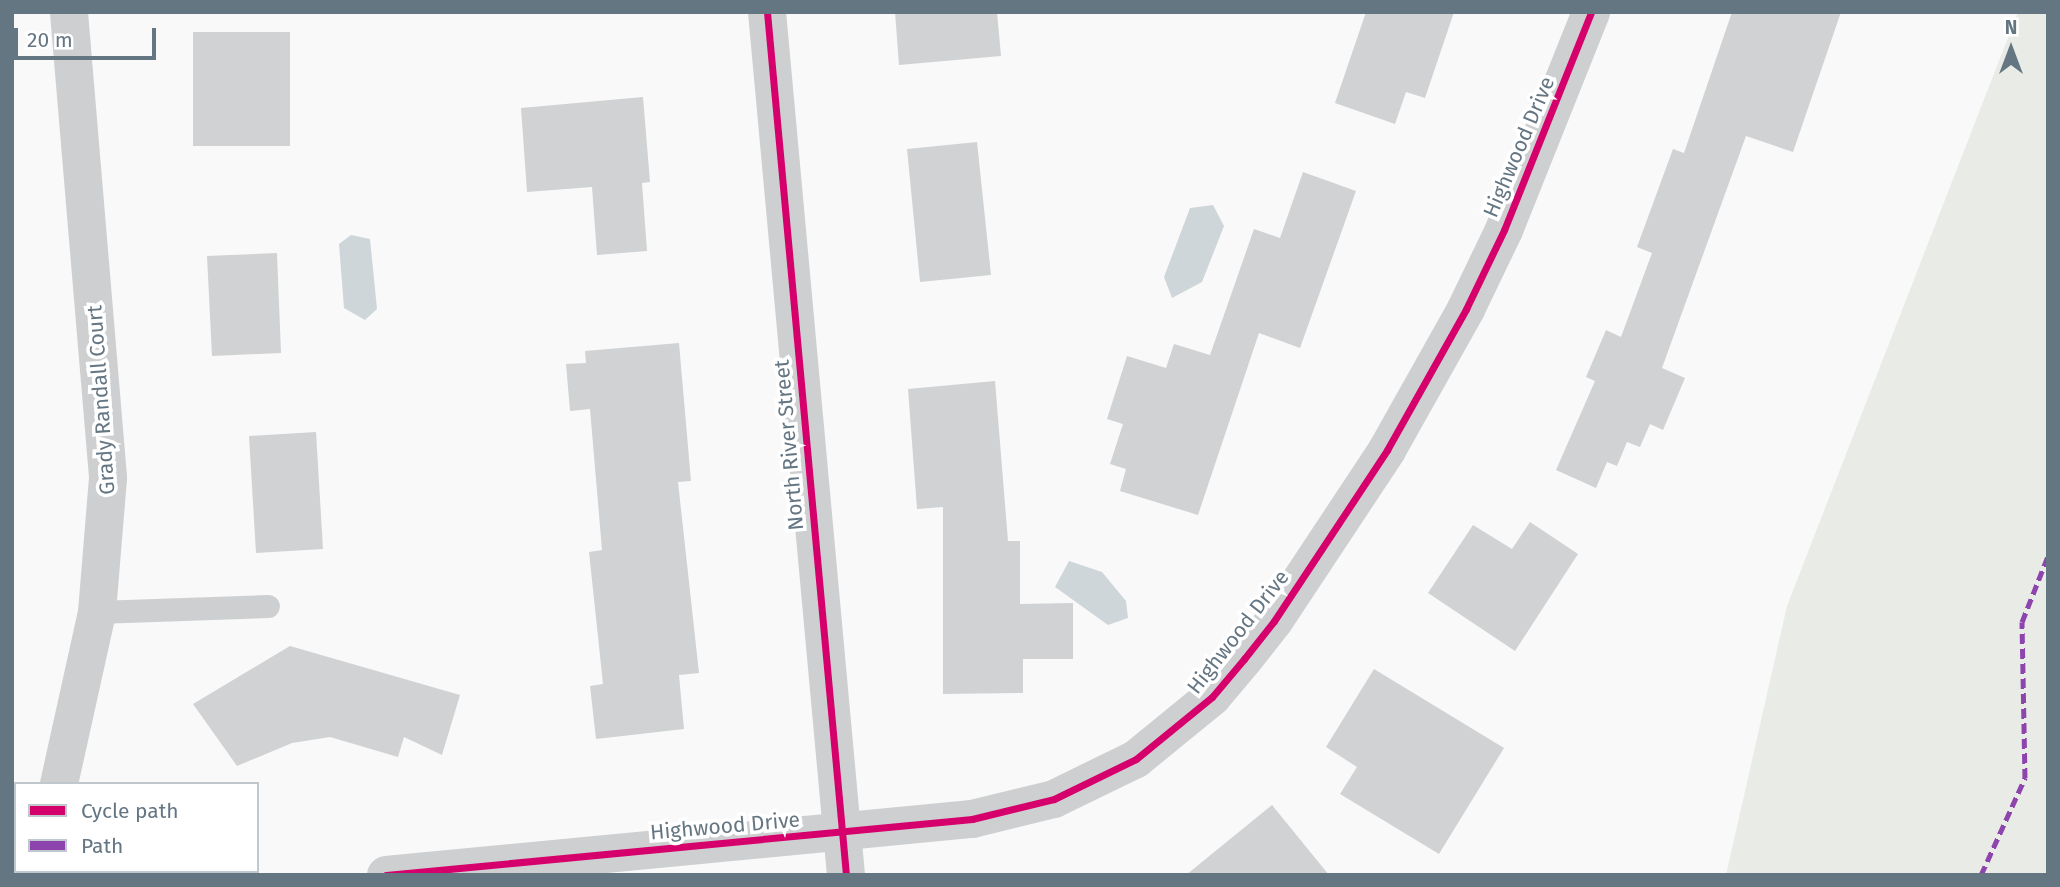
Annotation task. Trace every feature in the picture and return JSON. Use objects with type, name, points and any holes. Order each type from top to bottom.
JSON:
[{"type":"street","name":"Grady Randall Court","points":[[59,782],[97,612],[107,520],[106,425],[69,12]]},
{"type":"street","name":"North River Street","points":[[767,12],[846,875]]},
{"type":"street","name":"Highwood Drive","points":[[386,875],[972,819],[1054,799],[1136,759],[1212,697],[1274,621],[1427,379],[1504,230],[1591,12]]},
{"type":"lane","points":[[97,612],[268,606]]},
{"type":"shaded area","points":[[2018,12],[2048,12],[2048,875],[1726,875],[1787,606]]},
{"type":"shaded area","points":[[1213,205],[1224,226],[1202,282],[1172,298],[1164,277],[1190,208]]},
{"type":"shaded area","points":[[351,235],[370,239],[377,309],[365,320],[344,308],[339,244]]},
{"type":"shaded area","points":[[1069,561],[1102,572],[1126,601],[1128,618],[1108,625],[1055,587]]},
{"type":"building","points":[[895,12],[997,12],[1001,56],[899,65]]},
{"type":"building","points":[[1366,12],[1454,12],[1425,98],[1406,92],[1395,124],[1335,103]]},
{"type":"building","points":[[1732,12],[1841,12],[1793,152],[1746,136],[1662,368],[1685,378],[1663,430],[1650,424],[1640,447],[1627,442],[1617,466],[1607,462],[1596,488],[1556,470],[1595,381],[1586,377],[1606,330],[1621,337],[1652,253],[1637,247],[1673,149],[1684,153]]},
{"type":"building","points":[[193,32],[290,32],[290,146],[193,146]]},
{"type":"building","points":[[643,97],[650,182],[642,183],[647,251],[597,255],[592,187],[527,192],[521,108]]},
{"type":"building","points":[[977,142],[991,275],[920,282],[907,149]]},
{"type":"building","points":[[1303,172],[1356,191],[1300,348],[1259,333],[1198,515],[1120,491],[1126,469],[1110,464],[1123,424],[1107,419],[1127,356],[1166,368],[1174,344],[1210,355],[1254,229],[1280,238]]},
{"type":"building","points":[[277,253],[281,353],[212,356],[207,256]]},
{"type":"building","points":[[679,343],[691,481],[678,482],[699,673],[679,675],[684,729],[596,739],[590,686],[603,684],[589,552],[602,550],[590,409],[570,411],[566,364],[586,363],[585,351]]},
{"type":"building","points":[[995,381],[1008,541],[1020,541],[1020,604],[1073,603],[1073,659],[1023,659],[1023,693],[943,694],[943,507],[917,509],[908,389]]},
{"type":"building","points":[[316,432],[323,549],[256,553],[249,436]]},
{"type":"building","points":[[1530,522],[1578,554],[1515,651],[1428,593],[1473,525],[1512,549]]},
{"type":"building","points":[[290,646],[460,695],[442,755],[404,737],[398,757],[330,737],[292,743],[237,766],[193,704]]},
{"type":"building","points":[[1374,669],[1504,748],[1439,854],[1340,794],[1357,767],[1326,747]]},
{"type":"building","points":[[1272,805],[1329,875],[1186,875]]},
{"type":"marked path","points":[[1981,875],[2025,778],[2022,622],[2048,556]]},
{"type":"cycle path","points":[[767,12],[846,875]]},
{"type":"cycle path","points":[[386,875],[972,819],[1054,799],[1136,759],[1212,697],[1244,659],[1274,621],[1387,450],[1466,309],[1504,230],[1591,12]]}]
